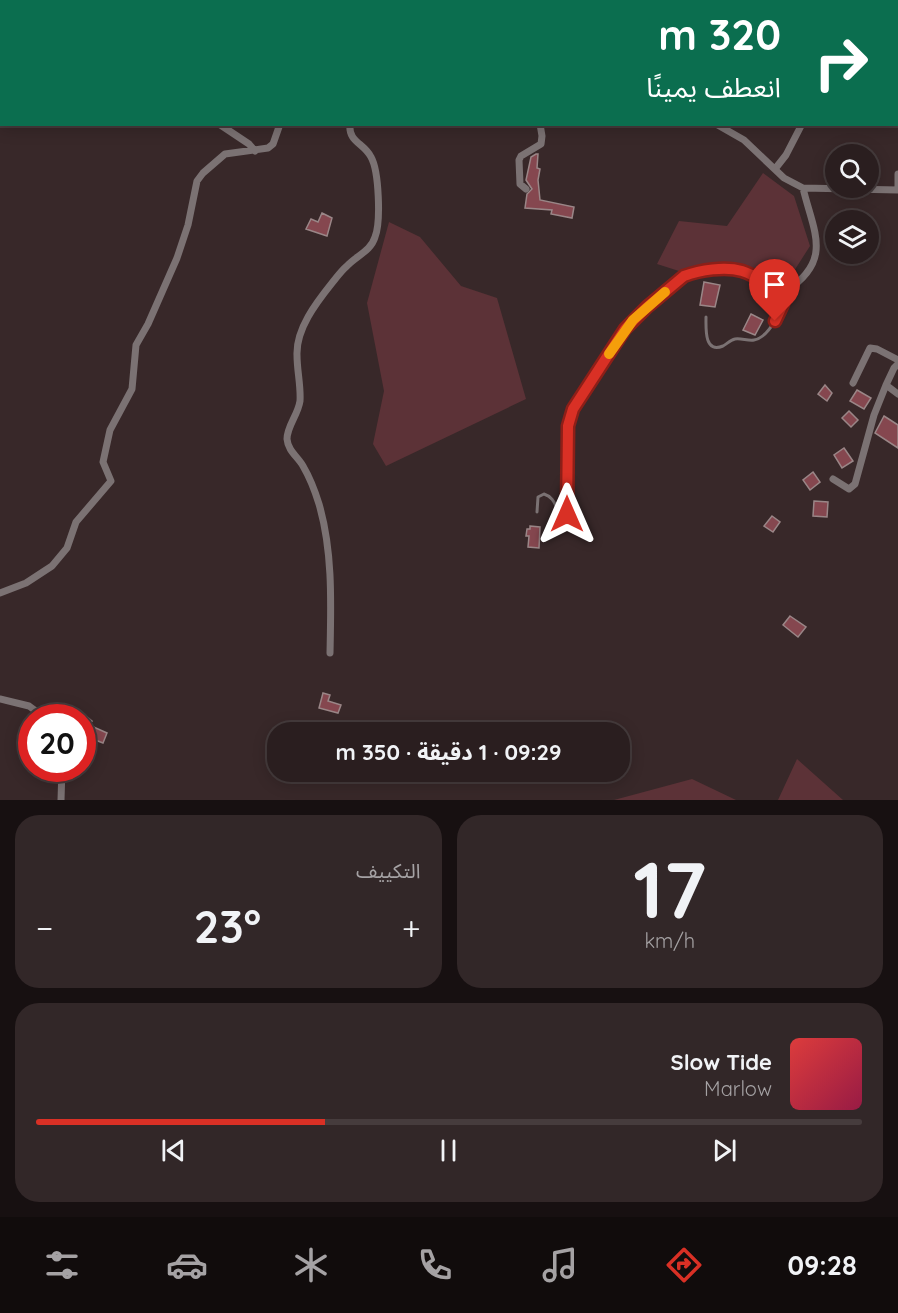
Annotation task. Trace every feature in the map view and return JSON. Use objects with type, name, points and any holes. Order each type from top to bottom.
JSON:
[{"type":"street","points":[[222,126],[249,144],[255,151]]},
{"type":"street","points":[[0,593],[42,575],[52,566],[67,548],[76,522],[111,481],[104,462],[110,430],[132,389],[136,345],[148,324],[180,252],[197,181],[225,154],[268,148],[273,144],[279,126]]},
{"type":"street","points":[[330,653],[331,587],[323,518],[313,486],[302,465],[289,448],[287,437],[297,414],[300,400],[297,355],[301,333],[314,308],[331,284],[347,265],[371,246],[376,237],[379,206],[372,159],[363,147],[353,141],[350,126]]},
{"type":"street","points":[[526,189],[520,184],[519,160],[521,156],[541,144],[540,126]]},
{"type":"street","points":[[720,126],[744,140],[784,178],[803,188],[898,190],[898,174]]},
{"type":"street","points":[[775,170],[801,126]]},
{"type":"street","points":[[786,291],[800,279],[814,260],[818,249],[803,188]]},
{"type":"street","points":[[833,479],[849,489],[855,484],[874,415],[898,362],[877,349],[870,348],[854,383]]},
{"type":"street","points":[[886,385],[898,394]]},
{"type":"street","points":[[0,699],[21,704]]},
{"type":"street","points":[[61,800],[62,782]]},
{"type":"lane","points":[[537,512],[538,497],[543,494],[554,500],[560,516],[566,517],[569,417],[625,329],[661,295],[684,276],[694,272],[729,269],[741,271],[781,291],[786,291],[775,321],[755,340],[737,338],[720,347],[711,346],[706,335],[706,317]]},
{"type":"shaded area","points":[[763,173],[794,196],[810,246],[787,282],[767,275],[679,271],[657,264],[679,221],[727,226]]},
{"type":"shaded area","points":[[389,222],[420,237],[461,286],[497,298],[526,399],[386,466],[373,444],[384,391],[367,303]]},
{"type":"shaded area","points":[[797,759],[843,800],[778,800]]},
{"type":"shaded area","points":[[692,779],[736,800],[614,800]]},
{"type":"building","points":[[538,154],[537,168],[540,169],[538,180],[540,200],[574,207],[572,218],[551,214],[552,210],[525,208],[527,194],[532,189],[526,180],[531,157]]},
{"type":"building","points":[[322,213],[332,218],[327,236],[306,229],[311,219],[318,222]]},
{"type":"building","points":[[704,282],[720,285],[715,307],[700,305]]},
{"type":"building","points":[[751,314],[763,320],[755,335],[743,330]]},
{"type":"building","points":[[825,385],[832,393],[827,401],[818,394]]},
{"type":"building","points":[[857,390],[871,398],[864,409],[850,401]]},
{"type":"building","points":[[849,411],[858,420],[851,427],[842,418]]},
{"type":"building","points":[[884,416],[898,425],[898,448],[875,433]]},
{"type":"building","points":[[844,448],[853,461],[842,468],[834,455]]},
{"type":"building","points":[[813,472],[820,482],[810,490],[803,480]]},
{"type":"building","points":[[814,501],[828,502],[827,517],[813,516]]},
{"type":"building","points":[[772,516],[780,522],[773,532],[764,526]]},
{"type":"building","points":[[530,526],[540,527],[539,548],[528,547],[529,536],[526,536]]},
{"type":"building","points":[[790,616],[806,627],[798,637],[783,625]]},
{"type":"building","points":[[323,693],[330,695],[328,701],[341,705],[338,713],[319,708]]},
{"type":"building","points":[[96,728],[107,733],[103,743],[96,740]]},
{"type":"slow traffic","points":[[609,354],[633,320],[665,292]]},
{"type":"route","points":[[567,514],[569,417],[633,320],[684,276],[694,272],[729,269],[741,271],[781,291],[786,291],[775,321]]}]
